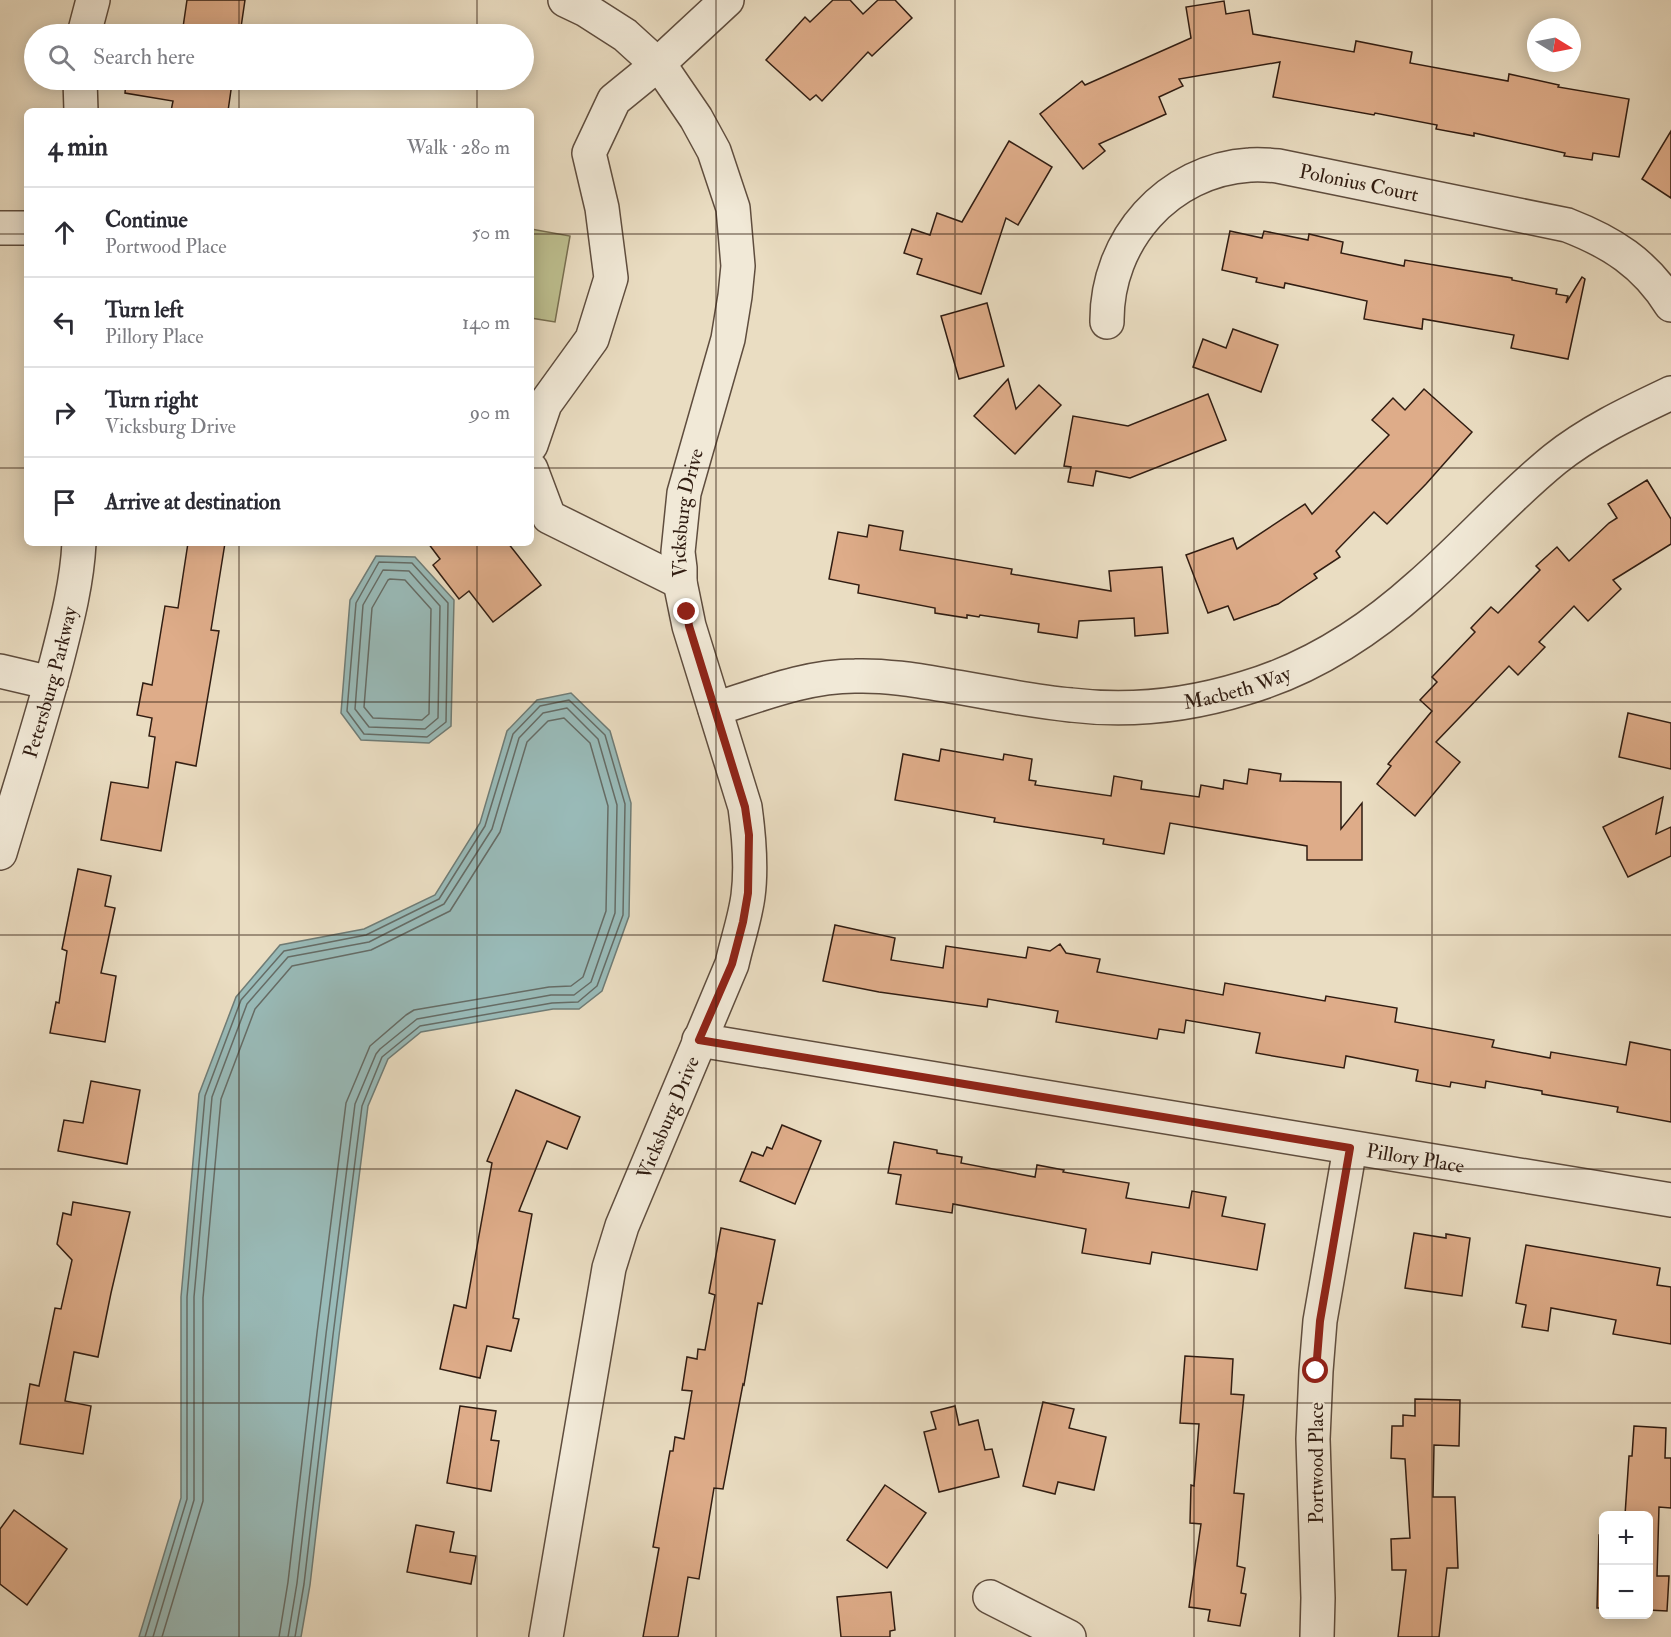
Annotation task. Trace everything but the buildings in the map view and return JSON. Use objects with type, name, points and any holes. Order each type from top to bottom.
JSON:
[{"type":"street","points":[[87,24],[93,0]]},
{"type":"street","name":"Vicksburg Drive","points":[[546,1637],[609,1268],[622,1226],[732,964],[748,893],[749,835],[745,807],[689,626],[680,582],[681,568],[678,552],[684,493],[690,479],[728,339],[735,296],[738,266],[733,207],[714,151],[681,94],[647,55],[612,26],[565,0]]},
{"type":"street","points":[[534,436],[545,404],[592,339],[611,278],[602,208],[590,153],[614,100],[657,65],[727,0]]},
{"type":"street","points":[[81,90],[81,108]]},
{"type":"street","name":"Polonius Court","points":[[1107,322],[1114,269],[1140,221],[1149,211],[1190,182],[1222,169],[1250,165],[1278,166],[1567,225],[1600,239],[1633,260],[1651,277],[1671,304]]},
{"type":"street","points":[[0,228],[24,228]]},
{"type":"street","name":"Macbeth Way","points":[[715,709],[794,684],[829,677],[854,676],[901,678],[1044,702],[1089,707],[1147,707],[1204,699],[1247,688],[1326,654],[1364,631],[1420,585],[1523,485],[1557,457],[1593,432],[1671,393]]},
{"type":"street","points":[[534,477],[549,517],[680,582]]},
{"type":"street","name":"Petersburg Parkway","points":[[0,854],[51,683],[71,602],[79,546]]},
{"type":"street","points":[[0,671],[51,683]]},
{"type":"street","name":"Pillory Place","points":[[699,1040],[1671,1200]]},
{"type":"street","name":"Portwood Place","points":[[1317,1637],[1313,1439],[1316,1371],[1320,1321],[1350,1148]]},
{"type":"street","points":[[990,1597],[1069,1637]]},
{"type":"green space","points":[[534,230],[570,236],[555,322],[534,318]]},
{"type":"water","points":[[376,556],[415,557],[454,600],[451,726],[429,743],[361,740],[341,713],[350,600]]},
{"type":"water","points":[[571,693],[610,731],[631,803],[629,916],[602,991],[579,1009],[553,1009],[421,1032],[388,1059],[368,1106],[310,1585],[301,1637],[139,1637],[181,1498],[181,1297],[199,1094],[236,997],[280,945],[364,929],[435,895],[480,823],[507,731],[537,700]]},
{"type":"route","points":[[687,612],[702,671],[745,807],[749,835],[748,893],[740,936],[732,964],[699,1040],[1350,1148],[1320,1321],[1316,1371]]}]
